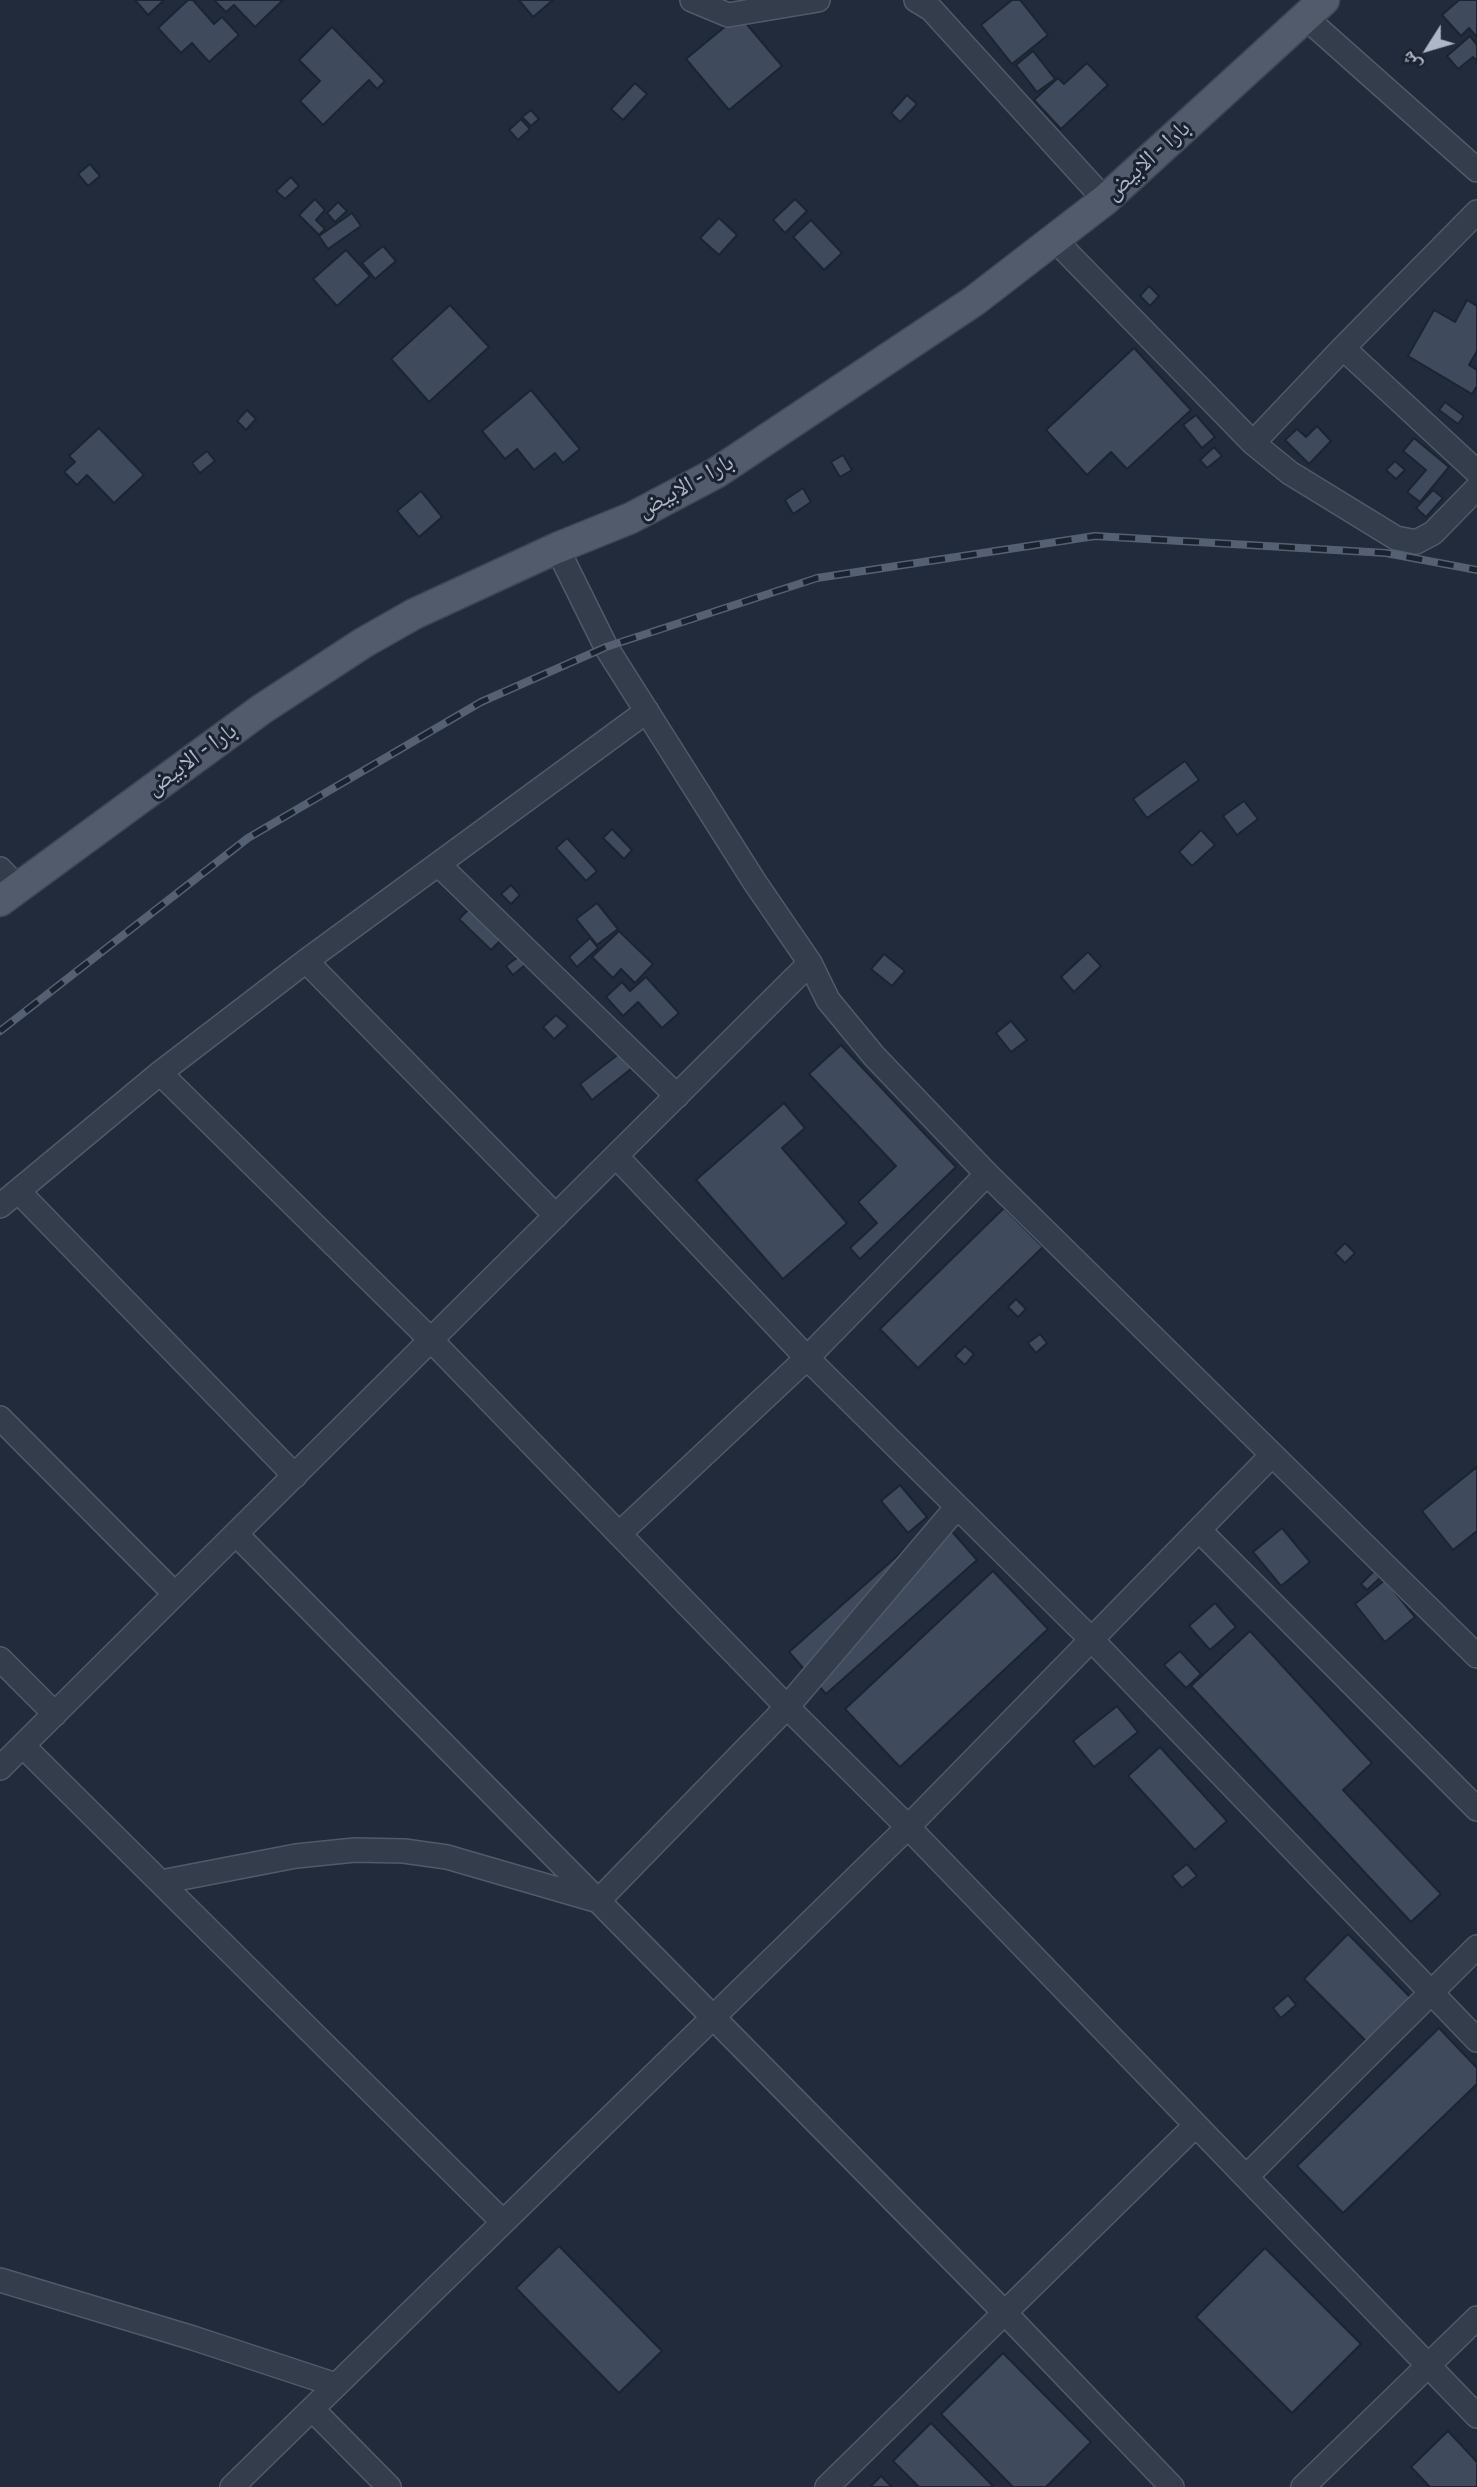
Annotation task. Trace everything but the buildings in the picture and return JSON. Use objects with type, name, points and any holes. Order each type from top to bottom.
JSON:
[{"type":"main road","name":"بارا - الابيض","points":[[6,886],[262,709],[363,643],[414,614],[557,548],[631,518],[716,473],[974,301],[1105,200],[1315,9]]},
{"type":"street","points":[[692,0],[728,15],[818,0]]},
{"type":"street","points":[[916,0],[931,9],[1105,200]]},
{"type":"street","points":[[1315,9],[1477,170]]},
{"type":"street","points":[[1253,443],[1477,212]]},
{"type":"street","points":[[1054,239],[1253,443],[1290,473],[1396,538],[1416,542],[1433,533],[1477,488]]},
{"type":"street","points":[[1343,348],[1477,472]]},
{"type":"street","points":[[557,548],[606,647],[754,881],[810,962],[828,1000],[874,1056],[987,1174],[1477,1656]]},
{"type":"street","points":[[0,1206],[160,1073],[306,961],[647,711]]},
{"type":"street","points":[[439,865],[677,1096]]},
{"type":"street","points":[[306,961],[556,1216]]},
{"type":"street","points":[[0,1768],[810,962]]},
{"type":"street","points":[[160,1073],[431,1340],[908,1827],[1477,2416]]},
{"type":"street","points":[[616,1156],[807,1358],[1091,1639],[1477,2040]]},
{"type":"street","points":[[620,1534],[807,1358],[987,1174]]},
{"type":"street","points":[[19,1191],[295,1476]]},
{"type":"street","points":[[0,1418],[175,1594]]},
{"type":"street","points":[[232,2487],[908,1827],[1272,1455]]},
{"type":"street","points":[[598,1901],[788,1707],[957,1507]]},
{"type":"street","points":[[1199,1530],[1477,1809]]},
{"type":"street","points":[[236,1534],[1005,2312],[1172,2487]]},
{"type":"street","points":[[0,1658],[55,1714]]},
{"type":"street","points":[[23,1746],[503,2222]]},
{"type":"street","points":[[161,1882],[296,1856],[355,1850],[404,1852],[447,1857],[598,1901]]},
{"type":"street","points":[[1246,2177],[1477,1947]]},
{"type":"street","points":[[827,2487],[1195,2126]]},
{"type":"street","points":[[0,2280],[193,2338],[336,2385]]},
{"type":"street","points":[[1303,2487],[1477,2318]]},
{"type":"street","points":[[312,2409],[389,2487]]},
{"type":"railway","points":[[0,1031],[248,838],[481,702],[606,647],[817,578],[1095,536],[1386,553],[1477,570]]}]
